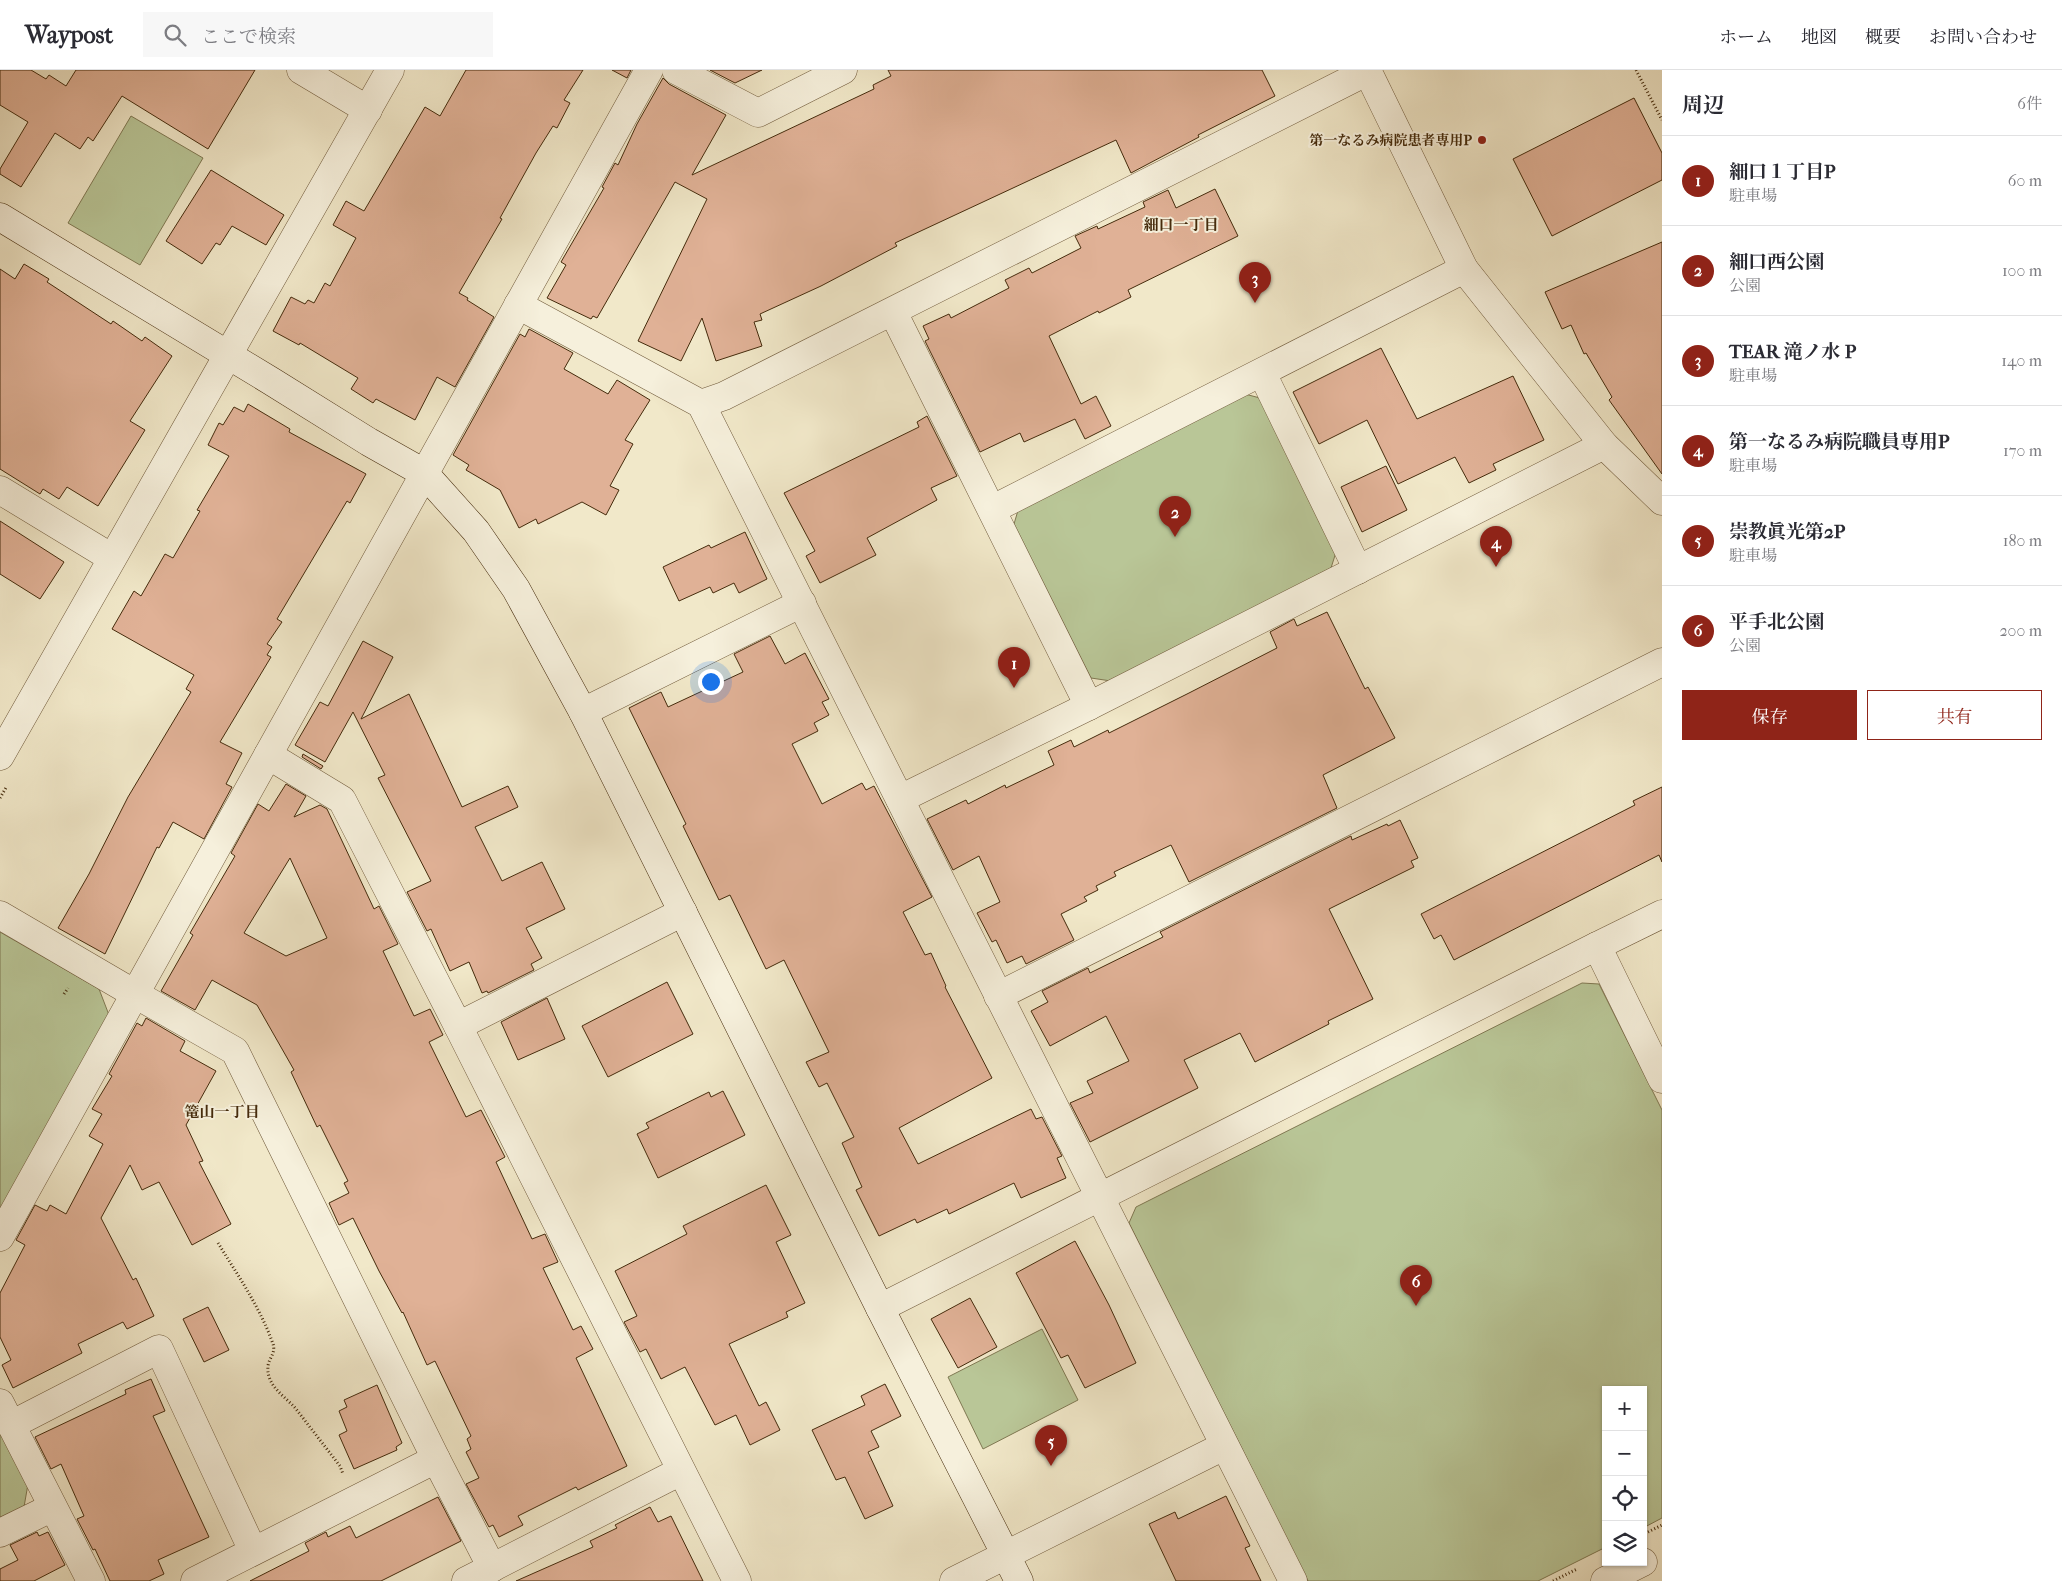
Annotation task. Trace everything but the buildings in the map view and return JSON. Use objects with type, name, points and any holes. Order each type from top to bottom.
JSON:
[{"type":"street","points":[[301,70],[368,110]]},
{"type":"street","points":[[4,758],[112,558],[390,70]]},
{"type":"street","points":[[0,1237],[649,70]]},
{"type":"street","points":[[676,70],[758,113],[843,70]]},
{"type":"street","points":[[701,404],[724,396],[894,312],[1367,71],[1464,269],[1604,445],[1662,501]]},
{"type":"street","points":[[0,217],[424,474],[476,531],[516,589],[583,712],[880,1308],[1019,1581]]},
{"type":"street","points":[[992,509],[1464,269]]},
{"type":"street","points":[[518,305],[701,404],[1293,1581]]},
{"type":"street","points":[[894,312],[1089,706]]},
{"type":"street","points":[[1262,373],[1358,570]]},
{"type":"street","points":[[900,799],[1089,706],[1604,445]]},
{"type":"street","points":[[0,490],[112,558]]},
{"type":"street","points":[[583,712],[802,603]]},
{"type":"street","points":[[998,996],[1662,662]]},
{"type":"street","points":[[268,755],[342,800],[682,1470],[736,1581]]},
{"type":"street","points":[[458,1026],[682,912]]},
{"type":"street","points":[[880,1308],[1662,914]]},
{"type":"street","points":[[0,915],[234,1051],[492,1568]]},
{"type":"street","points":[[1597,946],[1662,1079]]},
{"type":"street","points":[[90,1581],[6,1414],[159,1350],[253,1551]]},
{"type":"street","points":[[954,1581],[1224,1446]]},
{"type":"street","points":[[195,1581],[436,1458]]},
{"type":"street","points":[[466,1581],[682,1470]]},
{"type":"street","points":[[0,1533],[51,1508],[51,1505]]},
{"type":"street","points":[[1647,1560],[1662,1553]]},
{"type":"street","points":[[1605,1581],[1635,1566]]},
{"type":"path","points":[[1636,70],[1662,120]]},
{"type":"path","points":[[0,798],[4,758]]},
{"type":"path","points":[[218,1243],[242,1282],[274,1347],[268,1365],[269,1376],[278,1393],[296,1409],[340,1466]]},
{"type":"path","points":[[1647,1533],[1662,1526]]},
{"type":"green space","points":[[131,116],[203,158],[140,265],[68,223]]},
{"type":"green space","points":[[1241,393],[1260,398],[1337,549],[1331,568],[1111,681],[1091,678],[1014,524],[1019,507]]},
{"type":"green space","points":[[0,932],[99,989],[109,1015],[0,1211]]},
{"type":"green space","points":[[1582,983],[1599,984],[1662,1110],[1662,1518],[1647,1526],[1647,1386],[1602,1386],[1602,1549],[1538,1581],[1308,1581],[1129,1223],[1136,1207]]},
{"type":"green space","points":[[1042,1329],[1078,1400],[983,1449],[948,1377]]},
{"type":"green space","points":[[0,1430],[28,1484],[24,1507],[0,1519]]},
{"type":"place","name":"第一なるみ病院患者専用P","points":[[1482,140]]},
{"type":"place","name":"TEAR 滝ノ水 P","points":[[1255,303]]},
{"type":"place","name":"細口西公園","points":[[1175,537]]},
{"type":"place","name":"第一なるみ病院職員専用P","points":[[1496,567]]},
{"type":"place","name":"細口１丁目P","points":[[1014,688]]},
{"type":"place","name":"平手北公園","points":[[1416,1306]]},
{"type":"place","name":"崇教眞光第2P","points":[[1051,1466]]},
{"type":"district","name":"細口一丁目","points":[[1181,225]]},
{"type":"district","name":"篭山一丁目","points":[[222,1112]]}]
